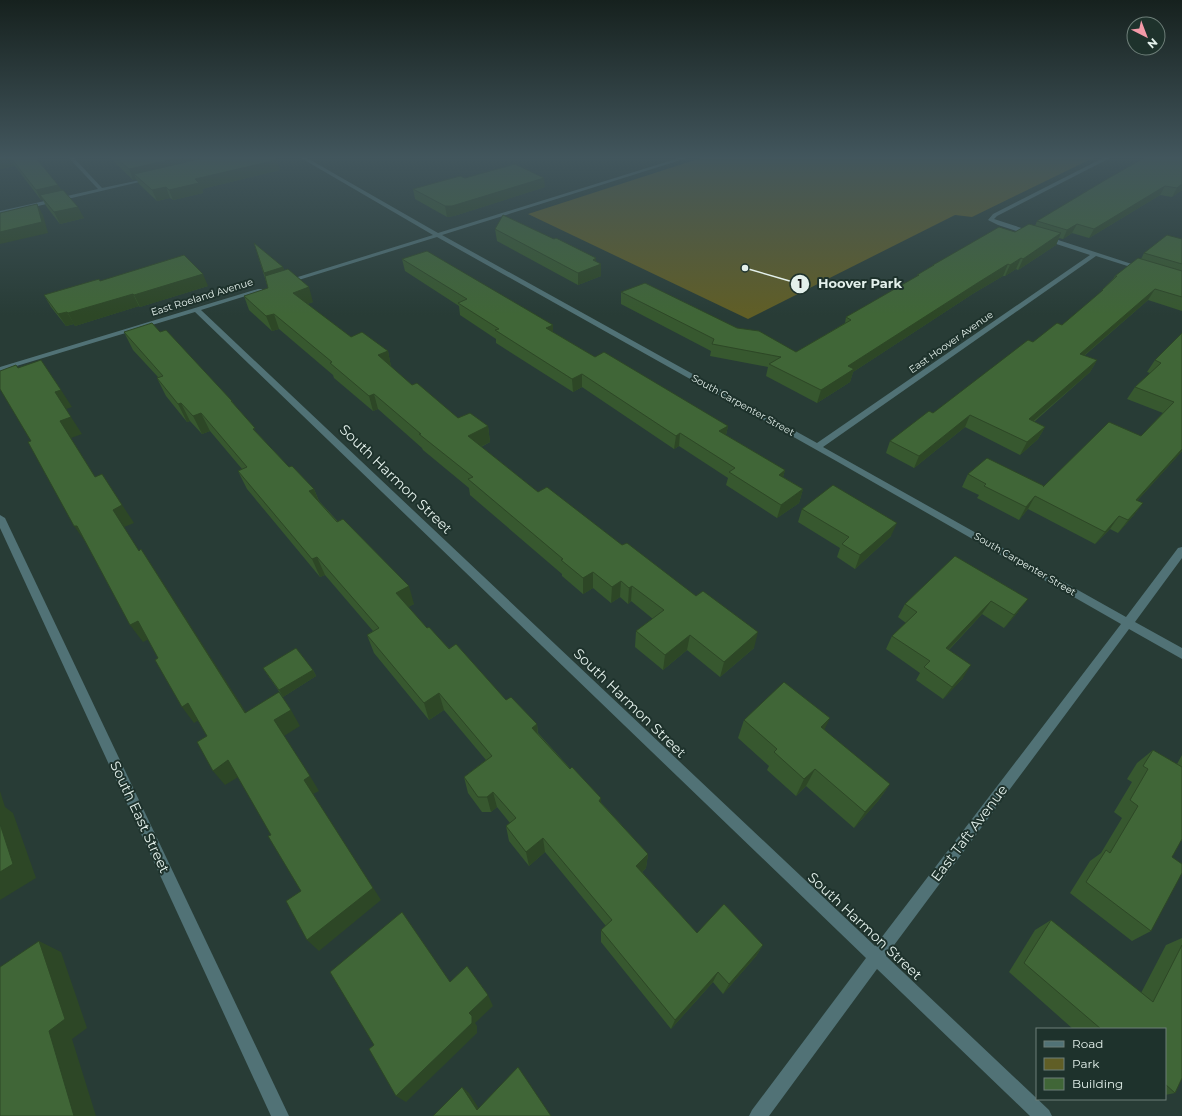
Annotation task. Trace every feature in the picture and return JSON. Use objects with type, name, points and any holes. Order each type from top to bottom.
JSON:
[{"type":"street","points":[[0,213],[13,210]]},
{"type":"street","name":"South Carpenter Street","points":[[394,210],[818,447],[1182,654]]},
{"type":"street","points":[[280,285],[521,210]]},
{"type":"street","points":[[1005,210],[992,217],[991,220],[1146,270]]},
{"type":"street","name":"East Hoover Avenue","points":[[818,447],[1095,254]]},
{"type":"street","name":"East Roeland Avenue","points":[[0,369],[264,289]]},
{"type":"street","name":"South Harmon Street","points":[[197,310],[1043,1116]]},
{"type":"street","name":"South East Street","points":[[0,518],[280,1116]]},
{"type":"street","name":"East Taft Avenue","points":[[758,1116],[1182,551]]},
{"type":"green space","points":[[540,210],[986,210],[972,217],[955,215],[748,319],[528,214]]},
{"type":"building","points":[[12,210],[39,210],[42,222],[0,232],[0,213]]},
{"type":"building","points":[[52,210],[63,210],[54,212]]},
{"type":"building","points":[[1055,210],[1125,210],[1094,229],[1077,224],[1067,230],[1037,221]]},
{"type":"building","points":[[503,215],[554,239],[556,238],[596,258],[593,260],[601,264],[578,273],[495,229]]},
{"type":"building","points":[[1029,224],[1061,233],[1023,259],[1021,258],[1010,265],[1008,264],[848,366],[854,369],[821,390],[769,364],[781,357],[712,344],[714,339],[621,292],[645,283],[737,328],[759,331],[796,352],[851,320],[846,317],[999,227],[1015,232]]},
{"type":"building","points":[[1167,235],[1182,239],[1182,264],[1144,253]]},
{"type":"building","points":[[254,243],[283,267],[264,273]]},
{"type":"building","points":[[427,251],[553,325],[546,328],[595,357],[604,352],[728,426],[719,431],[785,470],[779,475],[803,489],[781,505],[729,472],[735,468],[680,433],[676,436],[582,374],[572,379],[495,330],[499,329],[458,303],[467,299],[402,259]]},
{"type":"building","points":[[184,255],[203,274],[68,313],[58,314],[44,295],[99,279],[100,281]]},
{"type":"building","points":[[1138,258],[1182,271],[1182,297],[1155,289],[1080,354],[1097,360],[1029,419],[1045,427],[1027,442],[970,415],[919,456],[890,441],[929,411],[933,413],[1028,340],[1033,342],[1057,323],[1062,325],[1103,290],[1117,276],[1115,276]]},
{"type":"building","points":[[288,269],[309,287],[293,293],[351,337],[362,332],[388,351],[378,355],[412,385],[417,383],[458,418],[470,413],[488,426],[468,436],[538,492],[547,487],[622,545],[627,543],[696,596],[703,591],[758,632],[724,662],[690,635],[665,655],[636,631],[664,610],[632,586],[629,588],[621,581],[612,587],[593,572],[583,578],[561,560],[563,559],[468,479],[473,477],[419,434],[421,434],[374,394],[369,396],[330,363],[332,362],[274,314],[266,316],[244,296],[268,288],[265,276]]},
{"type":"building","points":[[152,323],[160,332],[166,330],[232,401],[255,428],[253,429],[289,467],[292,466],[314,489],[309,491],[337,522],[343,519],[409,586],[396,593],[427,628],[429,627],[449,649],[456,644],[506,700],[511,697],[537,724],[532,728],[570,769],[572,767],[601,798],[599,801],[648,854],[636,866],[697,933],[724,904],[763,945],[729,984],[718,972],[675,1020],[601,930],[612,920],[543,838],[526,852],[506,826],[516,818],[493,792],[487,797],[478,797],[464,777],[492,756],[439,693],[424,703],[367,635],[379,628],[317,557],[312,559],[238,471],[247,467],[201,413],[193,416],[181,403],[178,404],[157,378],[163,376],[124,332]]},
{"type":"building","points":[[1182,333],[1182,449],[1136,500],[1143,503],[1128,520],[1119,516],[1105,532],[1035,496],[1026,507],[984,486],[986,484],[968,474],[987,458],[1044,486],[1043,487],[1109,422],[1141,436],[1174,402],[1135,387],[1161,363],[1155,360]]},
{"type":"building","points":[[41,360],[61,390],[55,392],[71,417],[60,421],[95,477],[102,474],[122,505],[113,510],[139,551],[141,549],[245,713],[279,692],[291,710],[274,720],[310,776],[304,780],[373,888],[307,940],[286,901],[301,891],[268,836],[271,835],[228,760],[213,771],[197,742],[207,736],[188,703],[182,707],[155,660],[158,658],[138,621],[130,625],[77,526],[74,526],[28,442],[31,441],[0,389],[0,371],[16,365],[18,368]]},
{"type":"building","points":[[833,485],[897,523],[860,555],[842,544],[849,537],[802,509]]},
{"type":"building","points":[[955,556],[1028,599],[1014,615],[991,601],[946,648],[971,665],[952,687],[924,667],[930,661],[892,636],[917,612],[905,604]]},
{"type":"building","points":[[296,648],[313,670],[279,690],[263,668]]},
{"type":"building","points":[[784,682],[830,718],[821,727],[890,784],[865,812],[815,769],[804,779],[774,752],[777,749],[744,720]]},
{"type":"building","points":[[1153,750],[1182,767],[1182,839],[1172,857],[1182,864],[1182,873],[1151,931],[1086,882],[1106,850],[1110,853],[1138,806],[1130,800],[1148,769],[1143,766]]},
{"type":"building","points":[[0,824],[13,864],[0,872]]},
{"type":"building","points":[[402,912],[450,982],[467,966],[488,995],[469,1013],[472,1016],[472,1023],[396,1096],[369,1049],[374,1045],[330,972]]},
{"type":"building","points":[[1051,920],[1153,1002],[1182,945],[1182,1078],[1175,1093],[1166,1085],[1166,1028],[1100,1028],[1024,963]]},
{"type":"building","points":[[39,941],[65,1019],[49,1031],[74,1116],[0,1116],[0,967]]},
{"type":"building","points":[[518,1067],[551,1116],[433,1116],[462,1087],[477,1110]]},
{"type":"place","name":"Hoover Park","points":[[745,268]]}]
